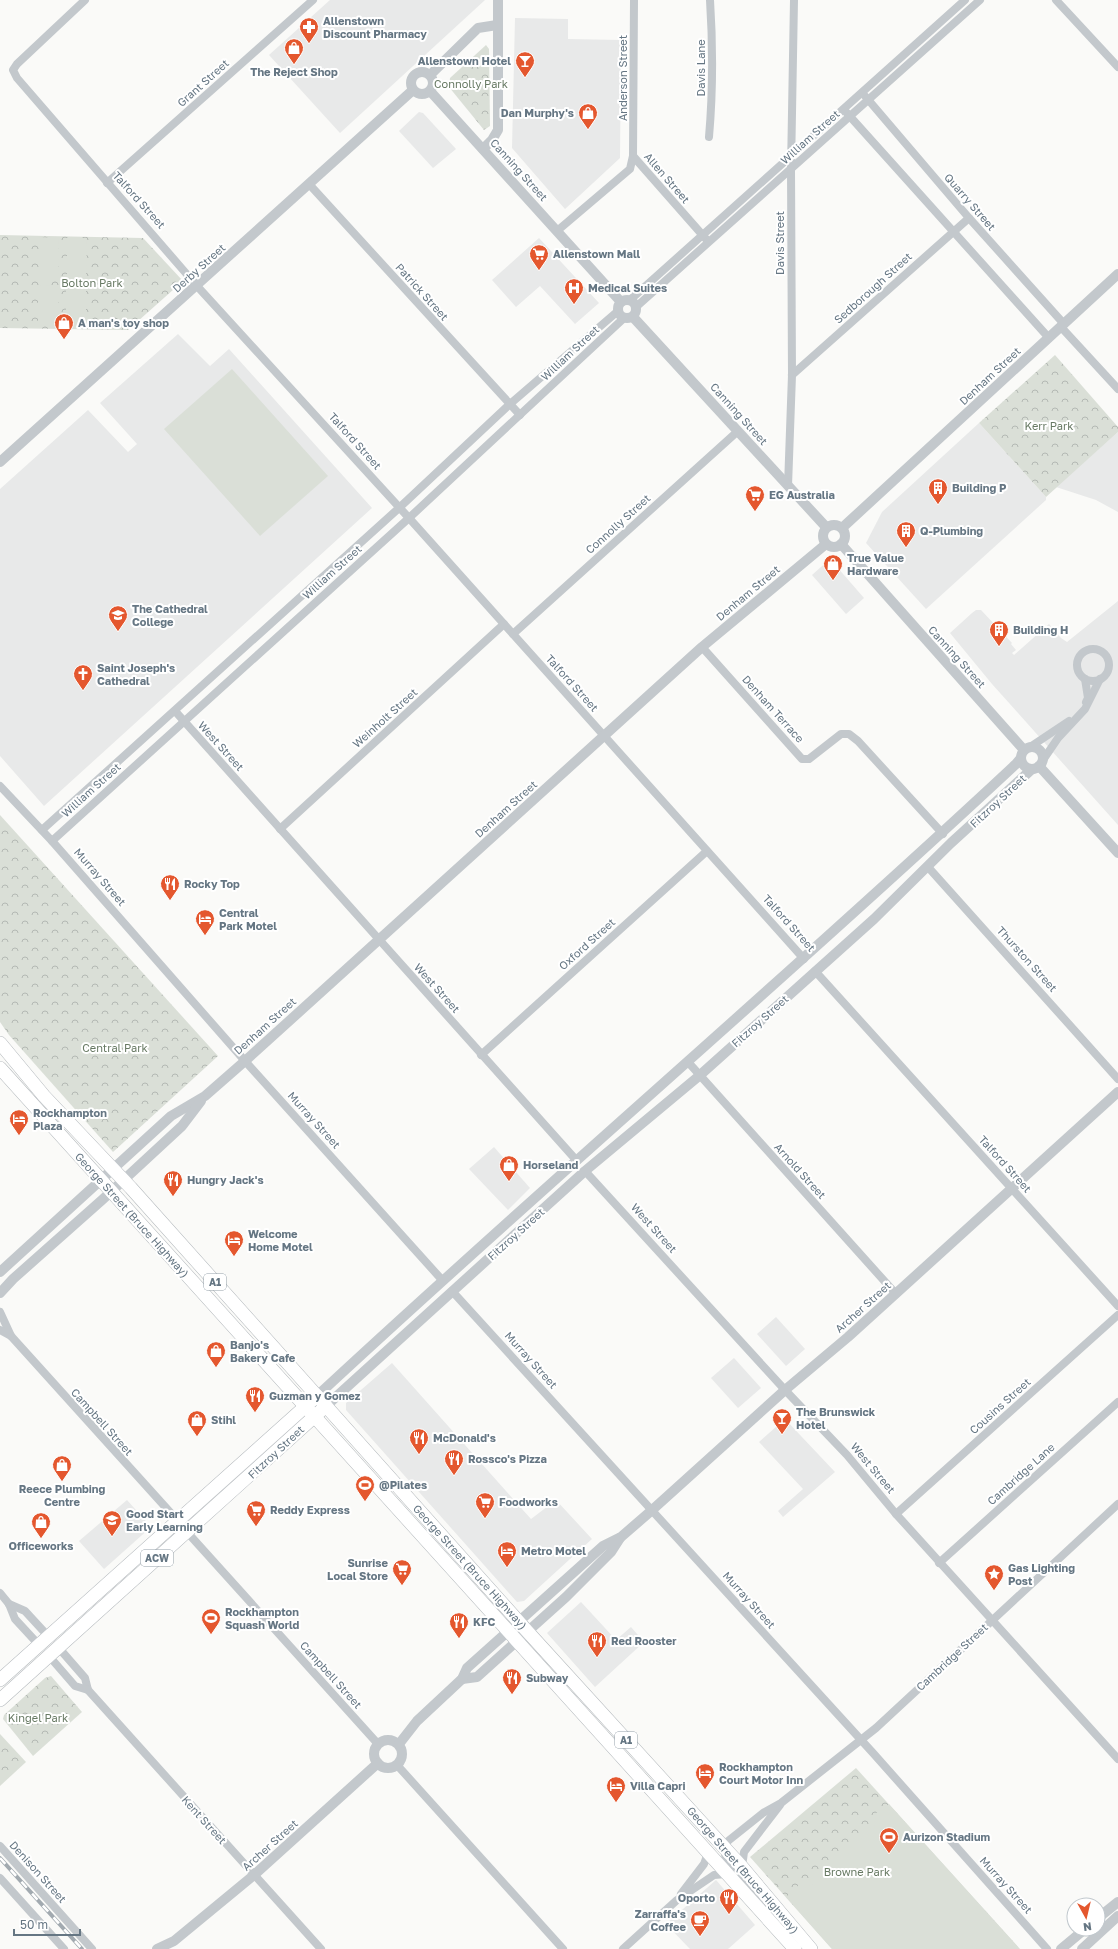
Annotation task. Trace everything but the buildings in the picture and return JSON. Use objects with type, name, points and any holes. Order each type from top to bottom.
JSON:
[{"type":"main road","name":"George Street (Bruce Highway)","points":[[0,1043],[44,1096],[123,1180],[527,1631],[742,1867],[811,1949]]},
{"type":"main road","name":"George Street (Bruce Highway)","points":[[0,1068],[726,1874],[792,1945]]},
{"type":"main road","name":"Fitzroy Street","points":[[0,1680],[317,1396]]},
{"type":"main road","name":"Fitzroy Street","points":[[0,1700],[326,1406]]},
{"type":"main road","points":[[178,1521],[187,1532]]},
{"type":"main road","name":"Kent Street","points":[[48,1636],[54,1652]]},
{"type":"main road","name":"Kent Street","points":[[39,1645],[54,1652]]},
{"type":"street","name":"Talford Street","points":[[85,0],[17,64],[13,70],[17,78],[197,286],[409,518],[804,959],[1117,1303]]},
{"type":"street","name":"Grant Street","points":[[107,183],[313,0]]},
{"type":"street","points":[[483,149],[492,140],[498,130],[498,0]]},
{"type":"street","name":"Anderson Street","points":[[633,156],[634,0]]},
{"type":"street","name":"Davis Lane","points":[[709,137],[713,66],[710,0]]},
{"type":"street","name":"Davis Street","points":[[788,486],[792,375],[791,169],[794,0]]},
{"type":"street","name":"William Street","points":[[52,841],[409,518],[520,415],[703,235],[965,0]]},
{"type":"street","name":"William Street","points":[[42,830],[399,508],[510,404],[709,242],[980,0]]},
{"type":"street","points":[[1056,0],[1118,67]]},
{"type":"street","points":[[430,75],[478,28],[497,25]]},
{"type":"street","points":[[424,72],[430,75],[434,81],[430,91],[419,94],[413,90],[411,84],[414,74],[424,72]]},
{"type":"street","name":"Derby Street","points":[[0,462],[413,90]]},
{"type":"street","name":"Canning Street","points":[[430,91],[826,527]]},
{"type":"street","name":"Quarry Street","points":[[862,92],[867,100],[1118,389]]},
{"type":"street","points":[[844,109],[1049,338]]},
{"type":"street","name":"Allen Street","points":[[557,232],[630,169],[633,156]]},
{"type":"street","name":"Allen Street","points":[[633,156],[709,242]]},
{"type":"street","name":"Patrick Street","points":[[309,184],[520,415]]},
{"type":"street","name":"Sedborough Street","points":[[792,375],[969,218]]},
{"type":"street","name":"Denham Street","points":[[842,528],[1118,274]]},
{"type":"street","name":"Connolly Street","points":[[513,634],[738,431]]},
{"type":"street","points":[[833,525],[842,528],[845,536],[841,544],[834,547],[826,544],[822,537],[826,527],[833,525]]},
{"type":"street","name":"Denham Street","points":[[0,1272],[172,1116],[205,1096],[245,1061],[702,647],[826,544]]},
{"type":"street","name":"Canning Street","points":[[841,544],[1025,752]]},
{"type":"street","name":"Weinholt Street","points":[[280,829],[504,624]]},
{"type":"street","name":"Denham Terrace","points":[[702,647],[802,759],[809,758],[841,734],[849,734],[858,741],[951,843]]},
{"type":"street","points":[[1094,648],[1104,653],[1109,662],[1107,672],[1100,679],[1085,709],[1058,738],[1037,766],[1026,767],[1025,752],[1066,723],[1084,705],[1088,698],[1085,679],[1078,671],[1077,660],[1083,651],[1094,648]]},
{"type":"street","points":[[1085,679],[1095,681],[1100,679]]},
{"type":"street","name":"West Street","points":[[175,711],[378,940],[785,1390],[847,1455],[896,1514],[991,1621],[1118,1759]]},
{"type":"street","points":[[1025,752],[1040,750],[1042,757],[1037,766]]},
{"type":"street","name":"Fitzroy Street","points":[[317,1396],[376,1341],[919,856],[1016,764],[1025,752]]},
{"type":"street","points":[[1037,766],[1118,854]]},
{"type":"street","name":"Fitzroy Street","points":[[326,1406],[586,1171],[700,1076],[874,918],[951,843],[982,817],[1037,766]]},
{"type":"street","name":"Murray Street","points":[[0,786],[52,841],[245,1061],[452,1291],[861,1740],[1047,1949]]},
{"type":"street","points":[[972,806],[982,817]]},
{"type":"street","name":"Oxford Street","points":[[481,1054],[707,851]]},
{"type":"street","name":"Thurston Street","points":[[919,856],[1118,1079]]},
{"type":"street","name":"Arnold Street","points":[[688,1062],[896,1294]]},
{"type":"street","name":"Archer Street","points":[[399,1744],[417,1721],[462,1679],[467,1668],[518,1620],[603,1546],[621,1537],[651,1511],[785,1390],[896,1294],[1118,1092]]},
{"type":"street","name":"Denham Street","points":[[0,1293],[13,1279],[112,1191],[182,1126],[205,1096]]},
{"type":"street","name":"Campbell Street","points":[[0,1312],[11,1336],[178,1521]]},
{"type":"street","name":"Cousins Street","points":[[896,1514],[1118,1315]]},
{"type":"street","name":"Campbell Street","points":[[0,1330],[11,1336]]},
{"type":"street","points":[[376,1341],[386,1351]]},
{"type":"street","name":"Cambridge Lane","points":[[939,1562],[1118,1402]]},
{"type":"street","name":"Cambridge Street","points":[[724,1848],[728,1841],[763,1813],[781,1803],[861,1740],[1118,1504]]},
{"type":"street","name":"Campbell Street","points":[[187,1532],[378,1744]]},
{"type":"street","name":"Archer Street","points":[[462,1679],[476,1677],[612,1552],[621,1537]]},
{"type":"street","name":"Kent Street","points":[[0,1593],[10,1604],[25,1611],[48,1636]]},
{"type":"street","name":"Kent Street","points":[[10,1604],[14,1619],[39,1645]]},
{"type":"street","name":"Kent Street","points":[[54,1652],[85,1678],[88,1690],[321,1949]]},
{"type":"street","name":"Kent Street","points":[[54,1652],[75,1686],[88,1690]]},
{"type":"street","points":[[386,1740],[399,1744],[403,1753],[400,1762],[397,1765],[387,1768],[378,1763],[374,1754],[378,1744],[386,1740]]},
{"type":"street","name":"Archer Street","points":[[157,1949],[173,1945],[254,1875],[378,1763]]},
{"type":"street","points":[[397,1765],[563,1949]]},
{"type":"street","name":"Cambridge Street","points":[[742,1867],[744,1852],[781,1803]]},
{"type":"street","name":"Denison Street","points":[[0,1846],[92,1949]]},
{"type":"street","points":[[724,1848],[726,1860],[768,1909],[792,1945]]},
{"type":"street","points":[[677,1900],[704,1864],[708,1853]]},
{"type":"street","points":[[623,1949],[677,1900],[714,1875],[726,1874]]},
{"type":"street","points":[[0,1878],[64,1949]]},
{"type":"street","points":[[1106,1912],[1118,1902]]},
{"type":"street","points":[[1082,1949],[1118,1916]]},
{"type":"street","points":[[1061,1949],[1075,1937]]},
{"type":"shaded area","points":[[330,0],[485,0],[340,133],[269,55]]},
{"type":"shaded area","points":[[515,18],[568,19],[568,39],[621,40],[620,158],[565,209],[512,148]]},
{"type":"shaded area","points":[[419,112],[423,113],[456,149],[433,168],[399,131]]},
{"type":"shaded area","points":[[539,238],[599,303],[575,324],[540,286],[516,307],[492,280]]},
{"type":"shaded area","name":"The Cathedral College","points":[[178,334],[210,366],[229,349],[372,508],[44,806],[0,756],[0,489],[88,410],[128,452],[137,444],[100,403]]},
{"type":"shaded area","points":[[979,423],[1046,497],[1046,500],[926,609],[866,543],[882,512]]},
{"type":"shaded area","points":[[1118,432],[1118,512],[1096,500],[1056,487]]},
{"type":"shaded area","points":[[830,559],[864,598],[846,614],[812,575]]},
{"type":"shaded area","points":[[1118,601],[1118,825],[992,684],[950,633],[976,610],[981,610],[1012,643],[1011,644],[1016,650],[1012,653],[1014,655],[1049,624],[1061,638],[1067,642]]},
{"type":"shaded area","name":"Horseland","points":[[494,1147],[530,1188],[508,1210],[469,1169]]},
{"type":"shaded area","points":[[776,1317],[805,1349],[786,1366],[757,1334]]},
{"type":"shaded area","points":[[734,1358],[761,1388],[738,1408],[711,1378]]},
{"type":"shaded area","points":[[392,1363],[531,1519],[556,1500],[592,1539],[524,1601],[517,1602],[346,1410],[346,1403]]},
{"type":"shaded area","points":[[785,1419],[835,1472],[783,1517],[778,1511],[803,1489],[759,1442]]},
{"type":"shaded area","name":"Good Start Early Learning","points":[[127,1500],[151,1527],[104,1569],[79,1541]]},
{"type":"shaded area","points":[[581,1602],[616,1640],[631,1627],[644,1642],[595,1687],[547,1633]]},
{"type":"shaded area","points":[[716,1880],[755,1925],[728,1949],[690,1949],[666,1924]]},
{"type":"green space","name":"Connolly Park","points":[[486,45],[489,49],[490,126],[484,130],[449,87],[450,78]]},
{"type":"green space","name":"Bolton Park","points":[[0,235],[143,238],[183,281],[128,330],[0,328]]},
{"type":"green space","points":[[39,237],[59,238],[58,277],[39,277]]},
{"type":"green space","points":[[67,238],[87,238],[86,278],[67,278]]},
{"type":"green space","points":[[38,285],[58,286],[58,326],[38,326]]},
{"type":"green space","points":[[66,285],[86,286],[86,326],[66,326]]},
{"type":"green space","name":"Kerr Park","points":[[1055,355],[1118,427],[1118,432],[1046,497],[979,423]]},
{"type":"green space","points":[[232,369],[328,476],[260,536],[164,429]]},
{"type":"green space","name":"Central Park","points":[[0,815],[218,1056],[113,1152],[9,1035],[0,1022]]},
{"type":"green space","name":"Kingel Park","points":[[51,1676],[82,1712],[33,1756],[3,1719],[4,1715],[45,1678]]},
{"type":"green space","name":"Kingel Park","points":[[0,1734],[26,1762],[0,1786]]},
{"type":"green space","name":"Aurizon Stadium","points":[[856,1768],[1020,1949],[832,1949],[750,1857]]},
{"type":"green space","name":"Aurizon Stadium","points":[[889,1804],[1018,1947],[1018,1949],[832,1949],[786,1897],[804,1880],[810,1886],[874,1827],[876,1813]]},
{"type":"railway","points":[[0,1858],[82,1949]]},
{"type":"place","name":"Allenstown Discount Pharmacy","points":[[309,44]]},
{"type":"place","name":"The Reject Shop","points":[[294,65]]},
{"type":"place","name":"Allenstown Hotel","points":[[525,78]]},
{"type":"place","name":"Dan Murphy's","points":[[588,130]]},
{"type":"place","name":"Allenstown Mall","points":[[539,271]]},
{"type":"place","name":"Medical Suites","points":[[574,305]]},
{"type":"place","name":"A man's toy shop","points":[[64,340]]},
{"type":"place","name":"Building P","points":[[938,505]]},
{"type":"place","name":"EG Australia","points":[[755,512]]},
{"type":"place","name":"Q-Plumbing","points":[[906,548]]},
{"type":"place","name":"True Value Hardware","points":[[833,581]]},
{"type":"place","name":"The Cathedral College","points":[[118,632]]},
{"type":"place","name":"Building H","points":[[999,647]]},
{"type":"place","name":"Saint Joseph's Cathedral","points":[[83,691]]},
{"type":"place","name":"Rocky Top","points":[[170,901]]},
{"type":"place","name":"Central Park Motel","points":[[205,936]]},
{"type":"place","name":"Rockhampton Plaza","points":[[19,1136]]},
{"type":"place","name":"Horseland","points":[[509,1182]]},
{"type":"place","name":"Hungry Jack's","points":[[173,1197]]},
{"type":"place","name":"Welcome Home Motel","points":[[234,1257]]},
{"type":"place","name":"Banjo's Bakery Cafe","points":[[216,1368]]},
{"type":"place","name":"Guzman y Gomez","points":[[255,1413]]},
{"type":"place","name":"The Brunswick Hotel","points":[[782,1435]]},
{"type":"place","name":"Stihl","points":[[197,1437]]},
{"type":"place","name":"McDonald's","points":[[419,1455]]},
{"type":"place","name":"Rossco's Pizza","points":[[454,1476]]},
{"type":"place","name":"Reece Plumbing Centre","points":[[62,1482]]},
{"type":"place","name":"@Pilates","points":[[365,1502]]},
{"type":"place","name":"Foodworks","points":[[485,1519]]},
{"type":"place","name":"Reddy Express","points":[[256,1527]]},
{"type":"place","name":"Good Start Early Learning","points":[[112,1537]]},
{"type":"place","name":"Officeworks","points":[[41,1539]]},
{"type":"place","name":"Metro Motel","points":[[507,1568]]},
{"type":"place","name":"Sunrise Local Store","points":[[402,1586]]},
{"type":"place","name":"Gas Lighting Post","points":[[994,1591]]},
{"type":"place","name":"Rockhampton Squash World","points":[[211,1635]]},
{"type":"place","name":"KFC","points":[[459,1639]]},
{"type":"place","name":"Red Rooster","points":[[597,1658]]},
{"type":"place","name":"Subway","points":[[512,1695]]},
{"type":"place","name":"Rockhampton Court Motor Inn","points":[[705,1790]]},
{"type":"place","name":"Villa Capri","points":[[616,1803]]},
{"type":"place","name":"Aurizon Stadium","points":[[889,1854]]},
{"type":"place","name":"Oporto","points":[[729,1915]]},
{"type":"place","name":"Zarraffa's Coffee","points":[[700,1937]]},
{"type":"park label","name":"Browne Park","points":[[857,1872]]}]
